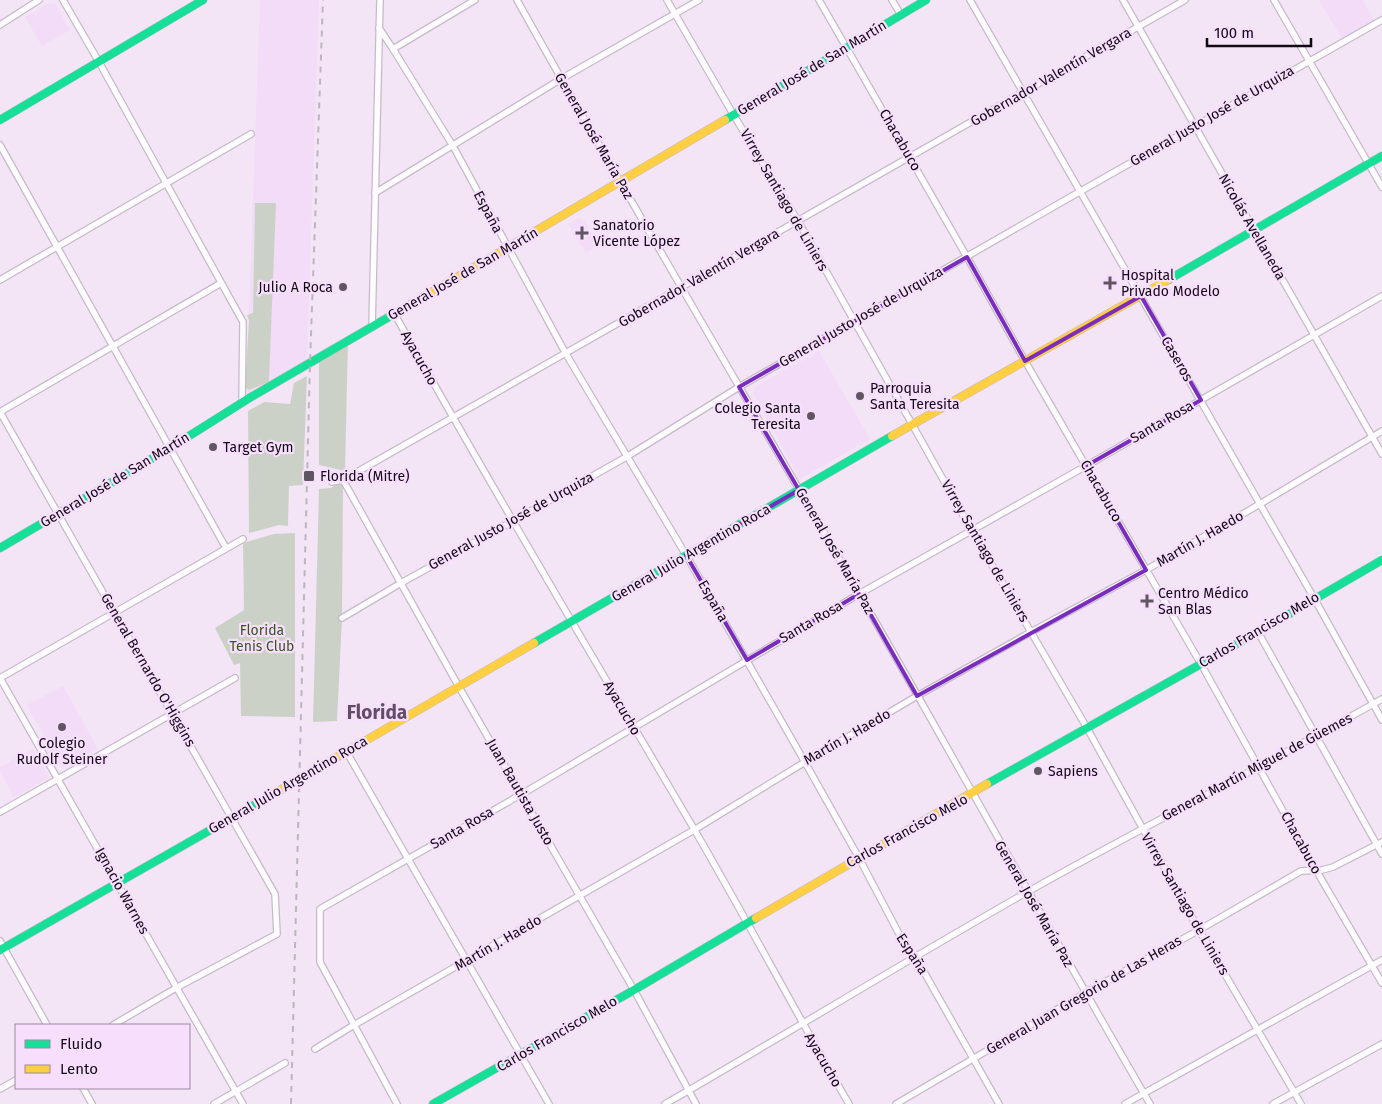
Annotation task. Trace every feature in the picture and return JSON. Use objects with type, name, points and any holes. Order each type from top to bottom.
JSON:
[{"type":"street","points":[[0,25],[39,0]]},
{"type":"street","points":[[63,0],[243,322],[242,403]]},
{"type":"street","points":[[0,120],[204,0]]},
{"type":"street","points":[[372,327],[380,0]]},
{"type":"street","points":[[393,49],[475,0]]},
{"type":"street","name":"General José María Paz","points":[[517,0],[620,183],[859,594],[1150,1104]]},
{"type":"street","name":"Virrey Santiago de Liniers","points":[[668,0],[733,114],[798,221],[1199,930],[1301,1104]]},
{"type":"street","points":[[376,193],[561,79],[698,0]]},
{"type":"street","name":"Chacabuco","points":[[819,0],[1382,983]]},
{"type":"street","points":[[892,0],[901,15]]},
{"type":"street","name":"General José de San Martín","points":[[0,548],[394,313],[620,183],[926,0]]},
{"type":"street","name":"Caseros","points":[[970,0],[1201,400],[1382,720]]},
{"type":"street","name":"Nicolás Avellaneda","points":[[1123,0],[1382,454]]},
{"type":"street","name":"Gobernador Valentín Vergara","points":[[344,480],[1185,0]]},
{"type":"street","points":[[1274,0],[1382,187]]},
{"type":"street","name":"General Justo José de Urquiza","points":[[342,618],[628,456],[739,387],[1382,20]]},
{"type":"street","name":"España","points":[[379,28],[453,146],[566,354],[747,660],[859,858],[906,949],[920,965],[998,1104]]},
{"type":"street","points":[[0,280],[251,134]]},
{"type":"street","points":[[0,145],[58,246],[112,348],[226,548]]},
{"type":"street","name":"General Julio Argentino Roca","points":[[1,947],[232,818],[913,424],[1255,231],[1382,156]]},
{"type":"street","points":[[0,412],[222,283]]},
{"type":"street","name":"Santa Rosa","points":[[354,1025],[320,962],[320,909],[522,794],[859,594],[1382,296]]},
{"type":"street","name":"Ayacucho","points":[[394,313],[453,418],[694,830],[849,1104]]},
{"type":"street","name":"General Bernardo O'Higgins","points":[[0,412],[276,894],[277,934],[176,988]]},
{"type":"street","name":"Martín J. Haedo","points":[[316,1049],[354,1025],[694,830],[804,762],[917,696],[1146,570],[1382,431]]},
{"type":"street","points":[[332,482],[344,480]]},
{"type":"street","name":"Juan Bautista Justo","points":[[344,480],[459,686],[634,990],[696,1104]]},
{"type":"street","points":[[0,678],[243,539]]},
{"type":"street","name":"Carlos Francisco Melo","points":[[433,1104],[634,990],[859,858],[1382,560]]},
{"type":"street","points":[[1258,632],[1379,843],[1382,854]]},
{"type":"street","name":"Ignacio Warnes","points":[[0,678],[242,1104]]},
{"type":"street","points":[[0,812],[235,678]]},
{"type":"street","name":"General Martín Miguel de Güemes","points":[[665,1104],[1028,892],[1142,828],[1317,736],[1382,699]]},
{"type":"street","points":[[346,751],[550,1104]]},
{"type":"street","name":"General Juan Gregorio de Las Heras","points":[[896,1104],[1085,993],[1301,871],[1333,867],[1379,843]]},
{"type":"street","points":[[1,947],[46,1024]]},
{"type":"street","points":[[1125,1104],[1382,960]]},
{"type":"street","points":[[114,1024],[176,988]]},
{"type":"street","points":[[354,1025],[398,1104]]},
{"type":"street","points":[[1273,1104],[1382,1044]]},
{"type":"street","points":[[214,1104],[284,1063]]},
{"type":"street","points":[[0,1089],[15,1081]]},
{"type":"street","points":[[84,1089],[92,1104]]},
{"type":"highlighted area","points":[[967,257],[1025,361],[1141,296],[1201,400],[1086,466],[1146,570],[917,696],[859,594],[747,660],[686,555],[799,490],[739,387]]},
{"type":"shaded area","points":[[260,0],[319,0],[307,359],[246,394]]},
{"type":"shaded area","points":[[1319,0],[1362,0],[1375,21],[1342,39]]},
{"type":"shaded area","points":[[50,3],[55,4],[70,30],[42,46],[25,17]]},
{"type":"shaded area","name":"Sanatorio Vicente López","points":[[580,217],[582,221],[584,220],[596,242],[594,243],[596,247],[586,253],[568,224]]},
{"type":"shaded area","name":"Colegio Santa Teresita","points":[[819,351],[870,439],[800,479],[753,393],[755,387]]},
{"type":"shaded area","name":"Colegio Rudolf Steiner","points":[[63,686],[98,749],[62,768],[27,705]]},
{"type":"shaded area","name":"Colegio Rudolf Steiner","points":[[33,749],[49,778],[14,797],[0,771],[0,767]]},
{"type":"green space","points":[[255,203],[276,203],[269,382],[249,390],[245,387],[249,321],[247,315],[253,313]]},
{"type":"green space","points":[[348,340],[345,471],[319,465],[319,357]]},
{"type":"green space","points":[[307,376],[303,485],[289,486],[288,526],[279,525],[249,533],[248,411],[264,402],[290,404],[294,383]]},
{"type":"green space","points":[[343,480],[342,618],[337,721],[313,722],[319,489],[331,488]]},
{"type":"green space","name":"Florida Tenis Club","points":[[295,533],[295,717],[241,716],[240,663],[234,665],[215,628],[244,610],[243,543],[274,534]]},
{"type":"railway","points":[[291,1104],[310,363],[323,0]]},
{"type":"traffic: fast","points":[[0,120],[203,0]]},
{"type":"traffic: fast","points":[[725,120],[926,0]]},
{"type":"traffic: fast","points":[[1168,280],[1382,156]]},
{"type":"traffic: fast","points":[[0,548],[170,448],[251,397],[425,296]]},
{"type":"traffic: fast","points":[[534,643],[892,436]]},
{"type":"traffic: fast","points":[[987,784],[1382,560]]},
{"type":"traffic: fast","points":[[0,950],[277,792]]},
{"type":"traffic: fast","points":[[433,1104],[634,990],[756,918]]},
{"type":"traffic: slow","points":[[425,296],[725,120]]},
{"type":"traffic: slow","points":[[892,436],[1168,280]]},
{"type":"traffic: slow","points":[[277,792],[534,643]]},
{"type":"traffic: slow","points":[[756,918],[987,784]]},
{"type":"place","name":"Sanatorio Vicente López","points":[[582,233]]},
{"type":"place","name":"Hospital Privado Modelo","points":[[1110,283]]},
{"type":"place","name":"Julio A Roca","points":[[343,287]]},
{"type":"place","name":"Parroquia Santa Teresita","points":[[860,396]]},
{"type":"place","name":"Colegio Santa Teresita","points":[[811,416]]},
{"type":"place","name":"Target Gym","points":[[213,447]]},
{"type":"place","name":"Florida (Mitre)","points":[[309,476]]},
{"type":"place","name":"Centro Médico San Blas","points":[[1147,601]]},
{"type":"place","name":"Colegio Rudolf Steiner","points":[[62,727]]},
{"type":"place","name":"Sapiens","points":[[1038,771]]},
{"type":"district","name":"Florida","points":[[377,712]]}]
